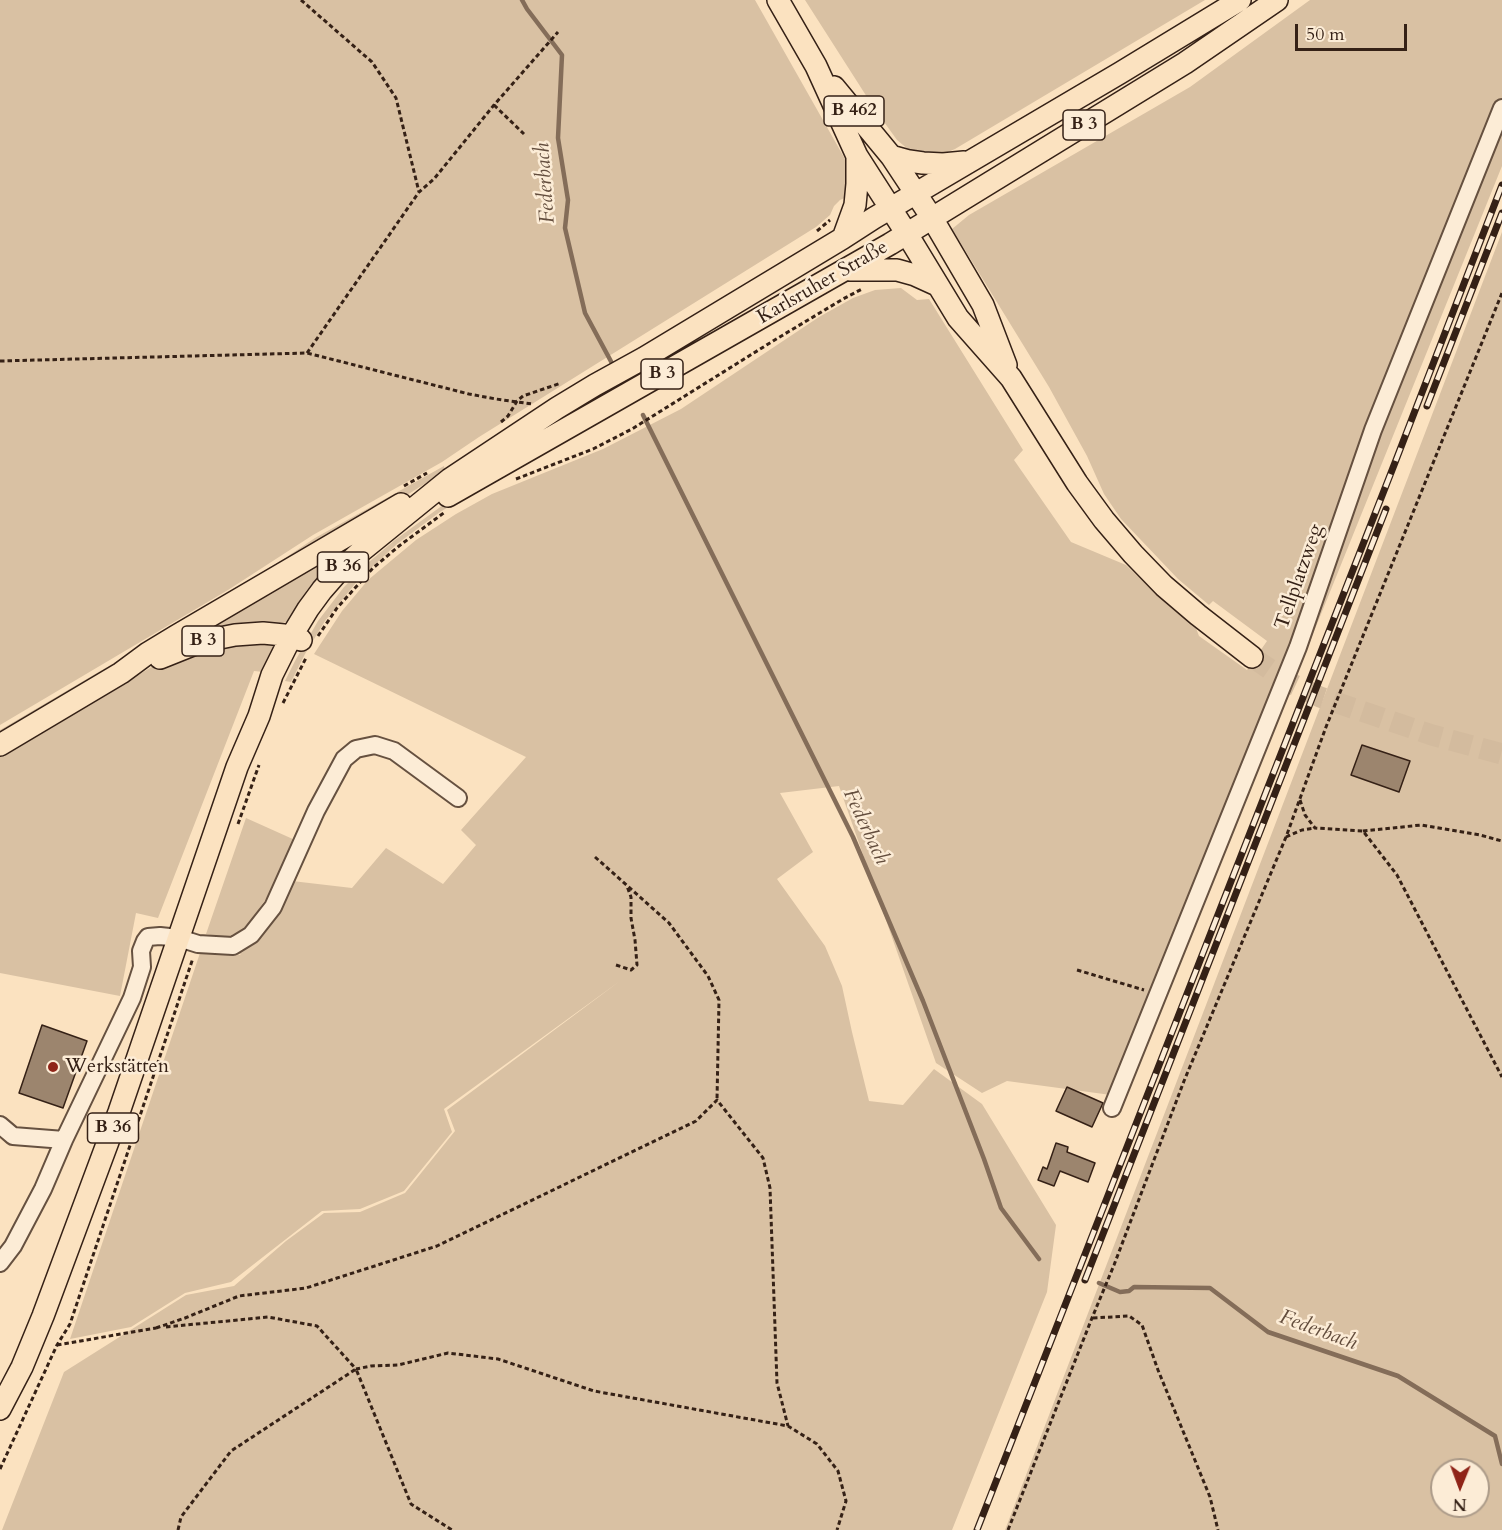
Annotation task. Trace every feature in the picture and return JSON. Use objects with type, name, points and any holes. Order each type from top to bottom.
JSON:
[{"type":"main road","name":"B 462","points":[[778,0],[816,66],[857,156],[907,234]]},
{"type":"main road","name":"B 3","points":[[0,745],[121,673],[176,636],[409,499],[450,479],[595,385],[644,358],[1240,0]]},
{"type":"main road","name":"Karlsruher Straße","points":[[304,642],[319,612],[332,593],[392,536],[440,501],[847,270],[1185,63],[1277,0]]},
{"type":"main road","name":"B 462","points":[[816,66],[891,156],[932,218]]},
{"type":"main road","points":[[843,238],[855,205],[857,156]]},
{"type":"main road","points":[[891,156],[923,163],[944,164],[970,161]]},
{"type":"main road","points":[[932,218],[983,305],[1011,378]]},
{"type":"main road","points":[[907,234],[958,318],[1011,378],[1077,483],[1104,520],[1132,554],[1164,586],[1252,657]]},
{"type":"main road","points":[[847,270],[897,270],[938,285]]},
{"type":"main road","name":"B 36","points":[[0,1409],[43,1316],[119,1112],[237,767],[259,716],[272,675],[304,642],[308,609],[336,574],[387,529],[450,479]]},
{"type":"main road","name":"B 3","points":[[121,673],[180,649],[220,638],[263,633],[304,642]]},
{"type":"lane","name":"Tellplatzweg","points":[[1112,1108],[1298,647],[1373,430],[1502,108]]},
{"type":"lane","points":[[0,1263],[13,1246],[43,1189],[132,998],[142,967],[141,951],[148,937],[179,938],[198,944],[233,946],[251,935],[273,907],[316,811],[344,759],[356,748],[375,745],[394,751],[458,798]]},
{"type":"lane","points":[[0,1125],[13,1136],[64,1140]]},
{"type":"path","points":[[301,0],[372,62],[396,98],[419,192]]},
{"type":"path","points":[[307,353],[419,192],[434,179],[494,105],[558,32]]},
{"type":"path","points":[[494,105],[524,134]]},
{"type":"path","points":[[512,480],[593,449],[632,429],[858,290],[869,287]]},
{"type":"path","points":[[1008,1530],[1184,1082],[1286,837],[1326,727],[1502,293]]},
{"type":"path","points":[[0,361],[307,353],[496,399],[517,401],[523,396],[562,383]]},
{"type":"path","points":[[283,704],[304,642],[373,568],[451,508]]},
{"type":"path","points":[[1300,798],[1305,815],[1315,828]]},
{"type":"path","points":[[1286,837],[1302,830],[1315,828],[1363,831],[1421,825],[1502,841]]},
{"type":"path","points":[[1363,831],[1397,875],[1502,1077]]},
{"type":"path","points":[[595,857],[669,923],[708,976],[718,1000],[717,1100],[763,1158],[770,1188],[777,1383],[788,1426]]},
{"type":"path","points":[[616,965],[631,970],[637,964],[631,918],[631,897],[626,885]]},
{"type":"path","points":[[1077,970],[1157,994]]},
{"type":"path","points":[[156,1328],[239,1296],[306,1288],[437,1246],[696,1121],[717,1100]]},
{"type":"path","points":[[1092,1318],[1129,1316],[1142,1325],[1210,1497],[1218,1530]]},
{"type":"path","points":[[57,1345],[156,1328],[268,1317],[317,1326],[356,1369],[411,1504],[452,1530]]},
{"type":"path","points":[[178,1530],[181,1517],[231,1451],[356,1369],[398,1365],[448,1353],[498,1359],[594,1391],[788,1426],[817,1444],[838,1472],[846,1501],[837,1530]]},
{"type":"shaded area","points":[[0,0],[755,0],[845,159],[850,172],[851,195],[840,200],[830,215],[816,227],[442,462],[313,535],[228,590],[0,725]]},
{"type":"shaded area","points":[[805,0],[1205,0],[955,149],[941,155],[924,155],[909,150],[897,140]]},
{"type":"shaded area","points":[[1310,0],[1502,0],[1502,166],[1126,1097],[1007,1081],[982,1093],[936,1063],[839,786],[780,793],[813,852],[777,879],[825,946],[842,986],[869,1101],[903,1105],[934,1069],[982,1104],[1056,1225],[1047,1292],[952,1530],[2,1530],[64,1372],[186,1295],[234,1286],[286,1241],[324,1213],[360,1212],[405,1193],[455,1131],[447,1110],[620,981],[444,1109],[452,1132],[404,1191],[360,1209],[322,1211],[231,1282],[185,1293],[131,1327],[70,1339],[200,953],[241,955],[238,953],[275,910],[292,881],[352,888],[386,848],[443,884],[476,845],[461,830],[526,757],[314,654],[342,611],[368,580],[416,540],[492,494],[603,449],[681,409],[819,317],[853,298],[875,290],[901,288],[917,300],[929,299],[1023,450],[1014,460],[1071,542],[1126,565],[1196,628],[1199,636],[1247,670],[1267,641],[1213,601],[1209,605],[1178,579],[1121,519],[1104,494],[1087,456],[1049,387],[952,229],[969,215],[1190,87]]},
{"type":"shaded area","points":[[1502,232],[1502,1530],[1005,1530]]},
{"type":"shaded area","points":[[444,466],[445,471],[407,495],[0,735],[0,730],[231,594],[315,538]]},
{"type":"shaded area","points":[[462,499],[440,512],[397,544],[359,579],[325,621],[291,682],[285,681],[318,621],[344,587],[395,540],[443,505]]},
{"type":"shaded area","points":[[350,540],[307,590],[286,622],[169,645]]},
{"type":"shaded area","points":[[239,640],[273,644],[274,648],[264,672],[254,671],[158,918],[136,913],[120,996],[0,973],[0,756],[155,665]]},
{"type":"shaded area","points":[[246,818],[295,840],[272,890],[245,929],[226,938],[206,934]]},
{"type":"building","points":[[1362,745],[1410,761],[1399,792],[1351,775]]},
{"type":"building","name":"Werkstätten","points":[[42,1025],[87,1041],[63,1108],[19,1093]]},
{"type":"building","points":[[1067,1087],[1103,1103],[1092,1127],[1056,1111]]},
{"type":"building","points":[[1056,1143],[1068,1147],[1067,1152],[1095,1163],[1088,1182],[1060,1171],[1054,1186],[1038,1180],[1043,1167],[1047,1169]]},
{"type":"waterway","name":"Federbach","points":[[522,0],[562,55],[558,138],[568,200],[565,228],[585,313],[614,367]]},
{"type":"waterway","name":"Federbach","points":[[643,415],[853,837],[923,1001],[1001,1208],[1039,1259]]},
{"type":"waterway","name":"Federbach","points":[[1099,1283],[1120,1292],[1129,1291],[1134,1287],[1210,1288],[1268,1332],[1398,1376],[1495,1436],[1502,1464]]},
{"type":"tunnel","points":[[1252,657],[1288,682],[1320,697],[1432,735],[1502,754]]},
{"type":"railway","points":[[977,1530],[1502,185]]},
{"type":"railway","points":[[1427,406],[1502,213]]},
{"type":"railway","points":[[1085,1280],[1386,509]]},
{"type":"place","name":"Werkstätten","points":[[53,1067]]}]
